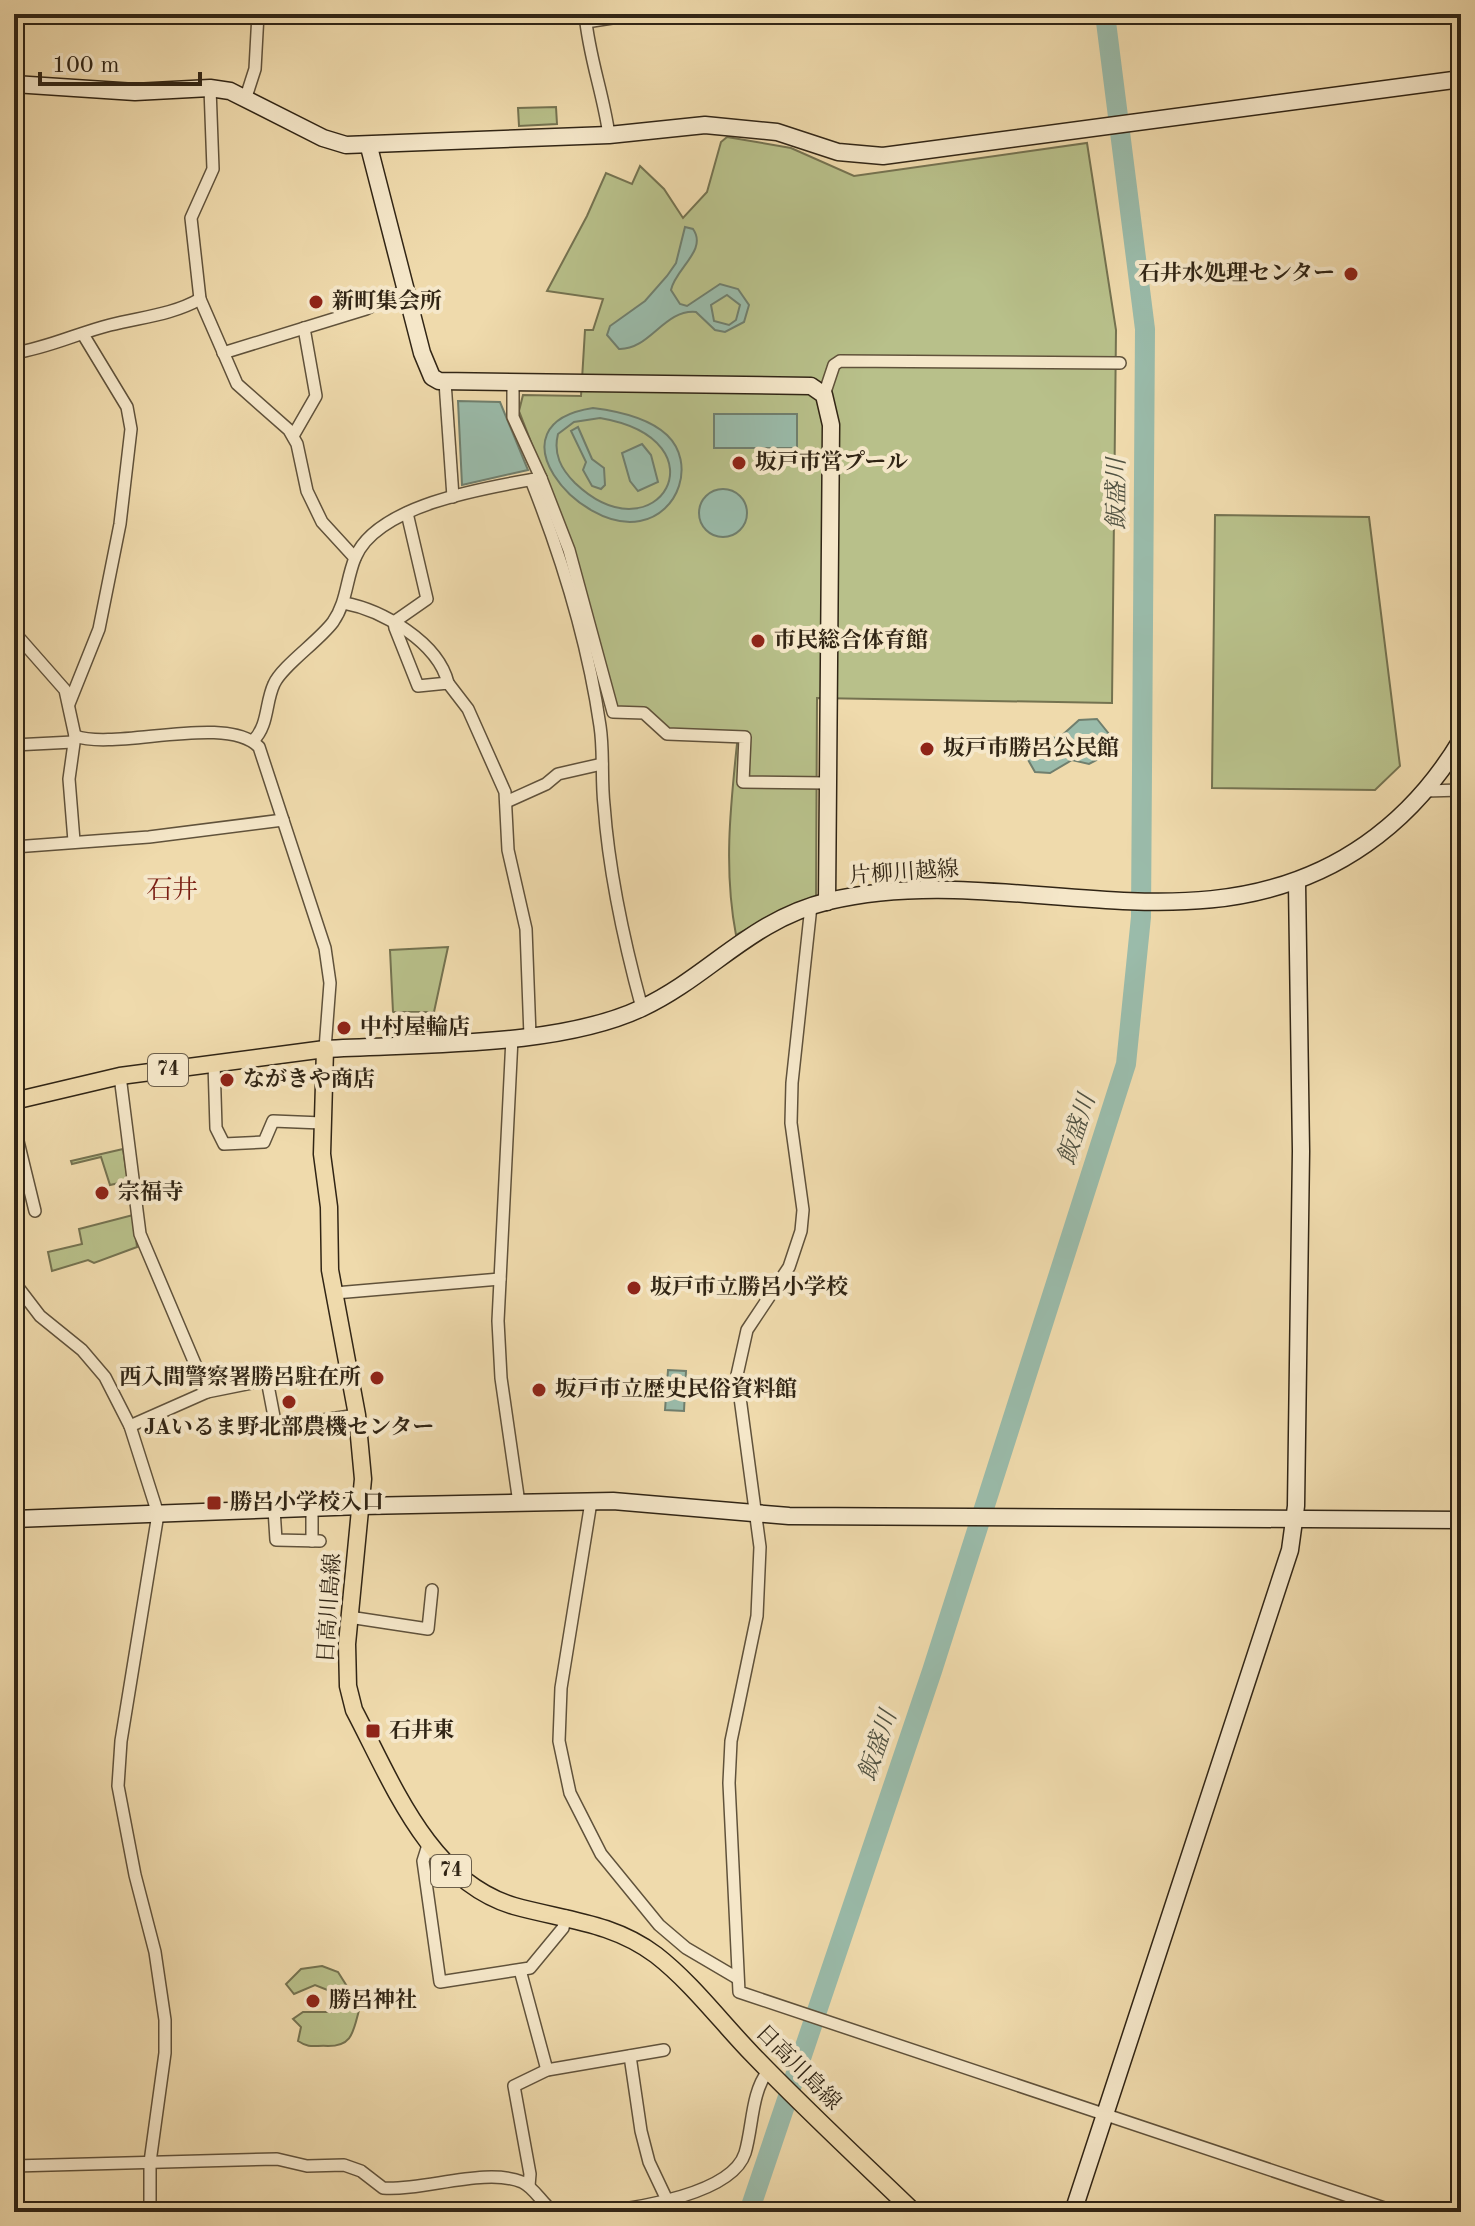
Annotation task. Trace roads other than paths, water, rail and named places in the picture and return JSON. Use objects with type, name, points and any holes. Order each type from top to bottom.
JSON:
[{"type":"main road","name":"74","points":[[14,1101],[120,1076],[325,1049]]},
{"type":"main road","name":"日高川島線","points":[[325,1049],[322,1123],[330,1270],[362,1456],[347,1678],[354,1710],[428,1845],[447,1868],[472,1888],[496,1900],[613,1930],[656,1955],[771,2074],[914,2212]]},
{"type":"street","points":[[246,97],[255,69],[258,14]]},
{"type":"street","points":[[609,135],[588,55],[586,18],[638,14]]},
{"type":"street","points":[[14,84],[135,92],[210,88],[246,97],[323,138],[369,147],[609,135],[684,126],[777,132],[838,152],[883,156],[1461,79]]},
{"type":"street","points":[[210,88],[213,169],[191,218],[200,299],[237,384],[283,422],[293,436],[307,491],[322,522],[355,558]]},
{"type":"street","points":[[369,147],[405,290],[432,377],[445,382],[811,386],[824,395]]},
{"type":"street","points":[[223,353],[366,309],[405,290]]},
{"type":"street","points":[[14,353],[84,336],[106,326],[174,311],[200,299]]},
{"type":"street","points":[[293,436],[316,396],[304,328]]},
{"type":"street","points":[[69,704],[99,629],[120,524],[131,429],[127,407],[84,336]]},
{"type":"street","points":[[1120,363],[840,361],[834,365],[824,395],[831,425],[828,783],[819,904],[792,1083],[791,1123],[803,1210],[801,1231],[789,1267],[747,1330],[737,1375],[760,1547],[757,1616],[731,1741],[729,1783],[737,1978],[742,1994],[1396,2212]]},
{"type":"street","points":[[445,382],[453,497]]},
{"type":"street","points":[[513,383],[513,417],[536,479],[590,676],[601,730],[603,804],[620,920],[642,1008]]},
{"type":"street","points":[[536,479],[569,550],[613,712],[644,713],[667,734],[745,737],[743,782],[828,783]]},
{"type":"street","points":[[253,741],[260,734],[274,683],[315,643],[344,603],[355,558],[367,538],[407,513],[453,497],[536,479]]},
{"type":"street","points":[[394,622],[427,599],[407,513]]},
{"type":"street","points":[[344,603],[369,608],[416,639],[468,709],[486,745],[506,802],[508,850],[526,929],[530,1036]]},
{"type":"street","points":[[394,622],[418,686],[448,683]]},
{"type":"street","points":[[14,632],[58,678],[69,704],[74,739],[69,779],[74,841]]},
{"type":"street","points":[[14,745],[184,733],[253,741],[261,751],[327,961],[330,983],[325,1049]]},
{"type":"street","name":"片柳川越線","points":[[325,1049],[512,1038],[589,1025],[642,1008],[738,941],[819,904],[885,891],[971,890],[1164,903],[1204,902],[1258,894],[1297,883],[1350,854],[1380,833],[1426,791],[1461,740]]},
{"type":"street","points":[[506,802],[546,784],[558,774],[602,764]]},
{"type":"street","points":[[1426,791],[1461,790]]},
{"type":"street","points":[[14,847],[149,837],[283,820]]},
{"type":"street","points":[[1073,2212],[1282,1581],[1294,1518],[1301,1151],[1297,883]]},
{"type":"street","points":[[512,1038],[498,1346],[519,1503]]},
{"type":"street","points":[[214,1063],[216,1128],[224,1144],[264,1142],[273,1121],[322,1123]]},
{"type":"street","points":[[120,1076],[140,1234],[207,1392]]},
{"type":"street","points":[[14,1125],[35,1211]]},
{"type":"street","points":[[335,1293],[500,1279]]},
{"type":"street","points":[[14,1282],[40,1316],[94,1362],[119,1401],[158,1514],[121,1741],[118,1786],[135,1875],[155,1952],[165,2020],[165,2053],[150,2162],[150,2212]]},
{"type":"street","points":[[130,1426],[207,1392],[267,1380],[276,1427],[357,1415]]},
{"type":"street","points":[[14,1519],[361,1506],[591,1502],[757,1514],[1461,1520]]},
{"type":"street","points":[[591,1502],[561,1688],[559,1741],[570,1793],[601,1854],[659,1925],[686,1948],[737,1978]]},
{"type":"street","points":[[274,1509],[276,1540],[316,1541],[312,1508]]},
{"type":"street","points":[[349,1617],[428,1629],[432,1590]]},
{"type":"street","points":[[428,1845],[423,1861],[440,1982],[520,1970],[536,1963],[563,1928],[566,1916]]},
{"type":"street","points":[[520,1970],[547,2070]]},
{"type":"street","points":[[529,2186],[530,2174],[514,2086],[547,2070],[664,2050]]},
{"type":"street","points":[[630,2056],[641,2131],[649,2162],[667,2200]]},
{"type":"street","points":[[600,2212],[636,2210],[722,2180],[737,2168],[744,2154],[758,2083],[771,2074]]},
{"type":"street","points":[[14,2166],[260,2158],[307,2166],[344,2165],[361,2171],[375,2185],[392,2189],[492,2178],[516,2180],[529,2186],[554,2212]]},
{"type":"waterway","name":"飯盛川","points":[[749,2212],[932,1671],[1126,1064],[1141,917],[1145,329],[1105,14]]},
{"type":"place","name":"石井水処理センター","points":[[1351,274]]},
{"type":"place","name":"新町集会所","points":[[316,302]]},
{"type":"place","name":"坂戸市営プール","points":[[739,463]]},
{"type":"place","name":"市民総合体育館","points":[[758,641]]},
{"type":"place","name":"坂戸市勝呂公民館","points":[[927,749]]},
{"type":"place","name":"中村屋輪店","points":[[344,1028]]},
{"type":"place","name":"ながきや商店","points":[[227,1080]]},
{"type":"place","name":"宗福寺","points":[[102,1193]]},
{"type":"place","name":"坂戸市立勝呂小学校","points":[[634,1288]]},
{"type":"place","name":"西入間警察署勝呂駐在所","points":[[377,1378]]},
{"type":"place","name":"坂戸市立歴史民俗資料館","points":[[539,1390]]},
{"type":"place","name":"JAいるま野北部農機センター","points":[[289,1402]]},
{"type":"place","name":"勝呂小学校入口","points":[[214,1503]]},
{"type":"place","name":"石井東","points":[[373,1731]]},
{"type":"place","name":"勝呂神社","points":[[313,2001]]},
{"type":"district","name":"石井","points":[[172,891]]}]
